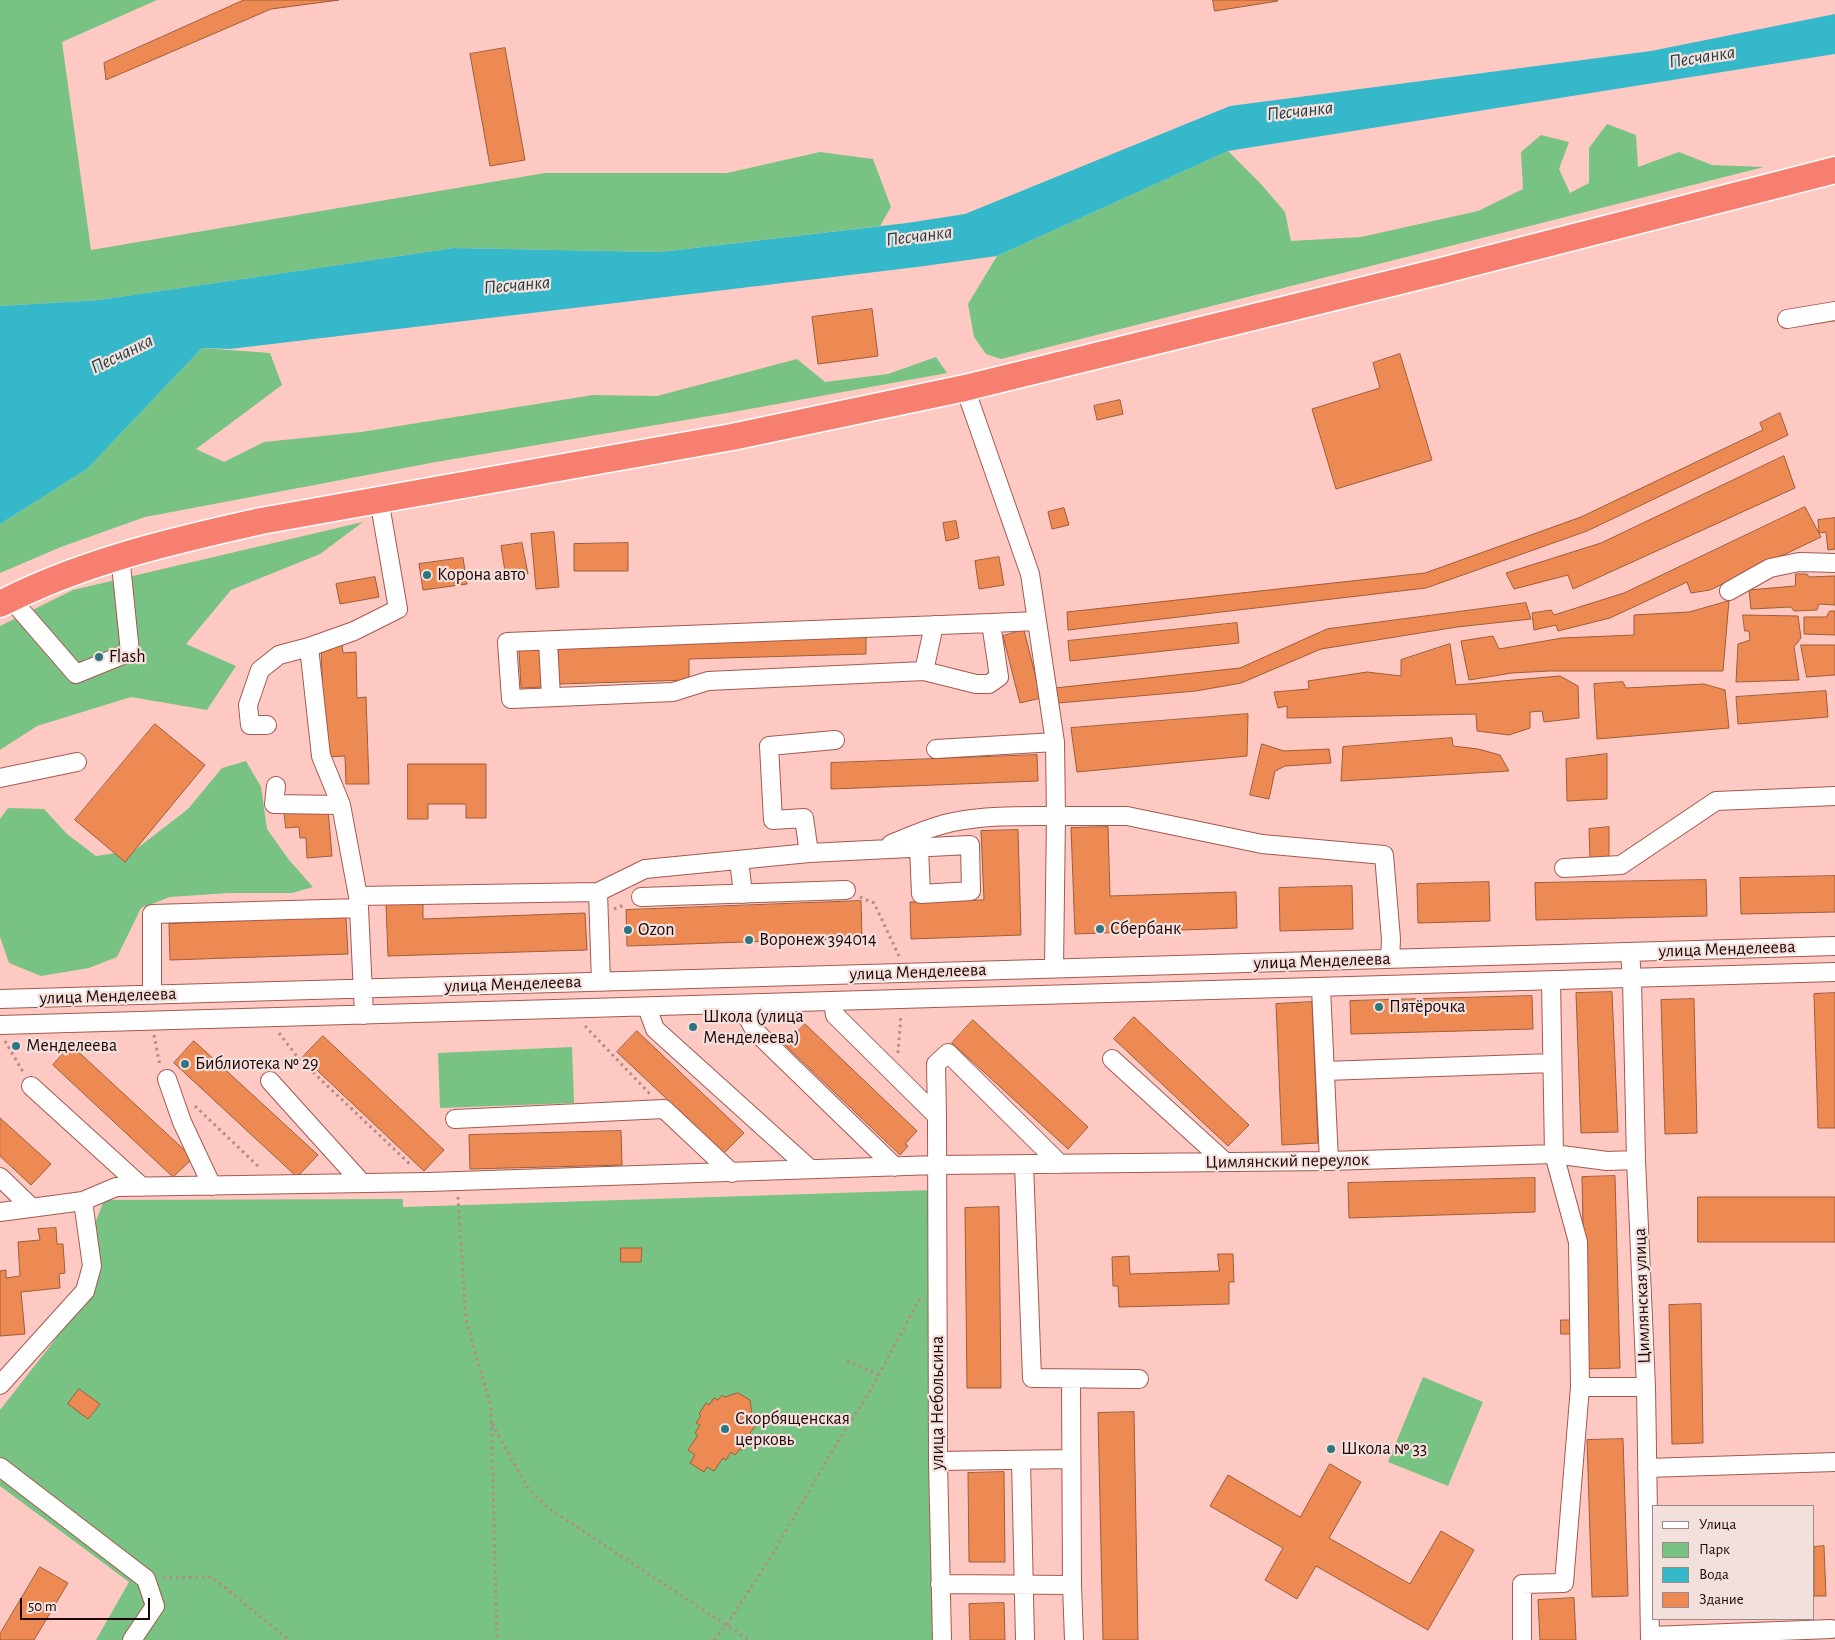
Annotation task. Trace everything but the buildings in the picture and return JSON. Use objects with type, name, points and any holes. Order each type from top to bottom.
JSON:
[{"type":"highway","points":[[5,602],[56,578],[120,556],[184,538],[261,521],[379,499],[732,437],[966,388],[1441,271],[1835,170]]},
{"type":"street","points":[[1787,319],[1835,311]]},
{"type":"street","points":[[966,388],[1030,574],[1055,742],[1054,968]]},
{"type":"street","points":[[267,725],[250,725],[248,705],[260,670],[279,655],[354,631],[398,609],[379,499]]},
{"type":"street","points":[[5,602],[76,674],[130,652],[120,556]]},
{"type":"street","points":[[1729,591],[1770,568],[1799,562],[1835,563]]},
{"type":"street","points":[[991,622],[1000,677],[989,684],[976,684],[924,671],[708,681],[673,692],[511,699],[507,642],[991,622],[1037,621]]},
{"type":"street","points":[[924,671],[934,625]]},
{"type":"street","points":[[548,641],[551,697]]},
{"type":"street","points":[[309,646],[321,756],[341,805],[358,902],[364,1015]]},
{"type":"street","points":[[809,853],[804,818],[773,820],[769,746],[835,740]]},
{"type":"street","points":[[936,749],[1055,742]]},
{"type":"street","points":[[0,778],[77,762]]},
{"type":"street","points":[[276,786],[274,804],[341,805]]},
{"type":"street","points":[[1564,868],[1621,865],[1716,801],[1835,796]]},
{"type":"street","points":[[879,849],[951,822],[1001,817],[1127,816],[1262,844],[1384,855],[1391,939],[1390,959]]},
{"type":"street","points":[[152,995],[152,914],[358,902],[598,892],[645,869],[809,853],[919,847]]},
{"type":"street","points":[[739,860],[743,894]]},
{"type":"street","points":[[642,897],[846,890]]},
{"type":"street","points":[[598,892],[601,982]]},
{"type":"street","name":"улица Менделеева","points":[[0,999],[1835,946]]},
{"type":"street","name":"Цимлянская улица","points":[[1630,952],[1636,1160],[1646,1387],[1651,1573],[1650,1638]]},
{"type":"street","name":"улица Менделеева","points":[[1,1031],[364,1015],[1835,972]]},
{"type":"street","points":[[1522,1640],[1522,1584],[1564,1583],[1580,1387],[1578,1242],[1554,1154],[1550,981]]},
{"type":"street","points":[[1320,988],[1329,1161]]},
{"type":"street","points":[[833,1002],[835,1015],[937,1116]]},
{"type":"street","points":[[748,1004],[748,1018],[755,1031],[895,1167]]},
{"type":"street","points":[[647,1006],[655,1029],[810,1170]]},
{"type":"street","name":"улица Небольсина","points":[[942,1640],[938,1461],[936,1064],[948,1053],[1060,1164]]},
{"type":"street","points":[[1112,1059],[1225,1162]]},
{"type":"street","points":[[1325,1072],[1552,1063]]},
{"type":"street","points":[[167,1079],[182,1122],[212,1186]]},
{"type":"street","points":[[270,1080],[362,1183]]},
{"type":"street","points":[[31,1086],[142,1187]]},
{"type":"street","points":[[455,1118],[664,1108],[732,1173]]},
{"type":"street","name":"Цимлянский переулок","points":[[0,1212],[83,1201],[116,1187],[429,1182],[936,1165],[1329,1161],[1554,1154],[1607,1161],[1636,1160]]},
{"type":"street","points":[[1024,1164],[1032,1378],[1139,1379]]},
{"type":"street","points":[[0,1177],[32,1208]]},
{"type":"street","points":[[0,1385],[84,1291],[92,1266],[83,1201]]},
{"type":"street","points":[[1071,1379],[1074,1640]]},
{"type":"street","points":[[1580,1387],[1646,1387]]},
{"type":"street","points":[[938,1461],[1071,1459]]},
{"type":"street","points":[[1021,1460],[1025,1640]]},
{"type":"street","points":[[1647,1468],[1835,1462]]},
{"type":"street","points":[[0,1467],[146,1579],[155,1606],[132,1640]]},
{"type":"street","points":[[940,1584],[1072,1585]]},
{"type":"street","points":[[1650,1638],[1751,1625],[1831,1629]]},
{"type":"path","points":[[846,890],[874,903],[899,956]]},
{"type":"path","points":[[599,915],[642,897]]},
{"type":"path","points":[[897,1076],[901,1012]]},
{"type":"path","points":[[583,1024],[664,1108]]},
{"type":"path","points":[[276,1029],[299,1059],[429,1182]]},
{"type":"path","points":[[1,1031],[31,1086]]},
{"type":"path","points":[[154,1034],[159,1064],[167,1079]]},
{"type":"path","points":[[195,1106],[278,1185]]},
{"type":"path","points":[[458,1195],[466,1320],[491,1407],[498,1640]]},
{"type":"path","points":[[714,1640],[726,1626],[772,1555],[879,1375],[938,1265]]},
{"type":"path","points":[[847,1360],[879,1375]]},
{"type":"path","points":[[491,1422],[529,1490],[551,1510],[749,1640]]},
{"type":"path","points":[[146,1579],[212,1577],[289,1640]]},
{"type":"green space","points":[[0,0],[157,0],[62,42],[91,250],[545,173],[727,173],[820,152],[873,159],[891,207],[880,226],[660,252],[454,248],[99,300],[0,306]]},
{"type":"green space","points":[[1607,124],[1636,135],[1638,167],[1679,152],[1712,165],[1764,167],[1001,359],[986,354],[974,337],[968,304],[997,256],[1228,151],[1261,184],[1285,212],[1291,241],[1361,237],[1478,211],[1523,189],[1521,152],[1541,135],[1569,142],[1559,169],[1570,193],[1589,183],[1589,148]]},
{"type":"green space","points":[[202,348],[270,353],[282,385],[196,449],[224,462],[264,442],[361,432],[593,395],[657,396],[797,359],[825,382],[888,374],[936,357],[947,373],[733,412],[436,462],[145,517],[61,547],[0,573],[0,524],[87,469]]},
{"type":"green space","points":[[363,522],[320,554],[231,590],[186,644],[236,666],[207,710],[131,697],[37,726],[0,750],[0,626],[73,590]]},
{"type":"green space","points":[[246,761],[261,787],[267,829],[289,860],[313,887],[292,893],[229,893],[170,897],[141,908],[117,957],[89,968],[41,976],[9,963],[0,937],[0,819],[8,808],[44,809],[67,834],[96,856],[135,850],[188,809],[222,768]]},
{"type":"green space","points":[[572,1047],[574,1103],[440,1108],[438,1053]]},
{"type":"green space","points":[[932,1190],[937,1640],[96,1640],[129,1582],[0,1486],[0,1410],[94,1290],[91,1234],[104,1200],[403,1199],[403,1207]]},
{"type":"green space","points":[[1423,1377],[1483,1402],[1448,1486],[1388,1462]]},
{"type":"water","name":"Песчанка","points":[[1835,14],[1835,54],[1228,151],[997,256],[230,349],[202,348],[87,469],[0,524],[0,306],[99,300],[454,248],[660,252],[907,223],[965,214],[1230,106],[1651,51]]},
{"type":"place","name":"Корона авто","points":[[427,575]]},
{"type":"place","name":"Flash","points":[[99,657]]},
{"type":"place","name":"Сбербанк","points":[[1100,929]]},
{"type":"place","name":"Ozon","points":[[628,930]]},
{"type":"place","name":"Воронеж 394014","points":[[749,940]]},
{"type":"place","name":"Пятёрочка","points":[[1379,1007]]},
{"type":"place","name":"Школа (улица Менделеева)","points":[[693,1027]]},
{"type":"place","name":"Менделеева","points":[[16,1046]]},
{"type":"place","name":"Библиотека № 29","points":[[185,1064]]},
{"type":"place","name":"Скорбященская церковь","points":[[725,1429]]},
{"type":"place","name":"Школа № 33","points":[[1331,1449]]}]
